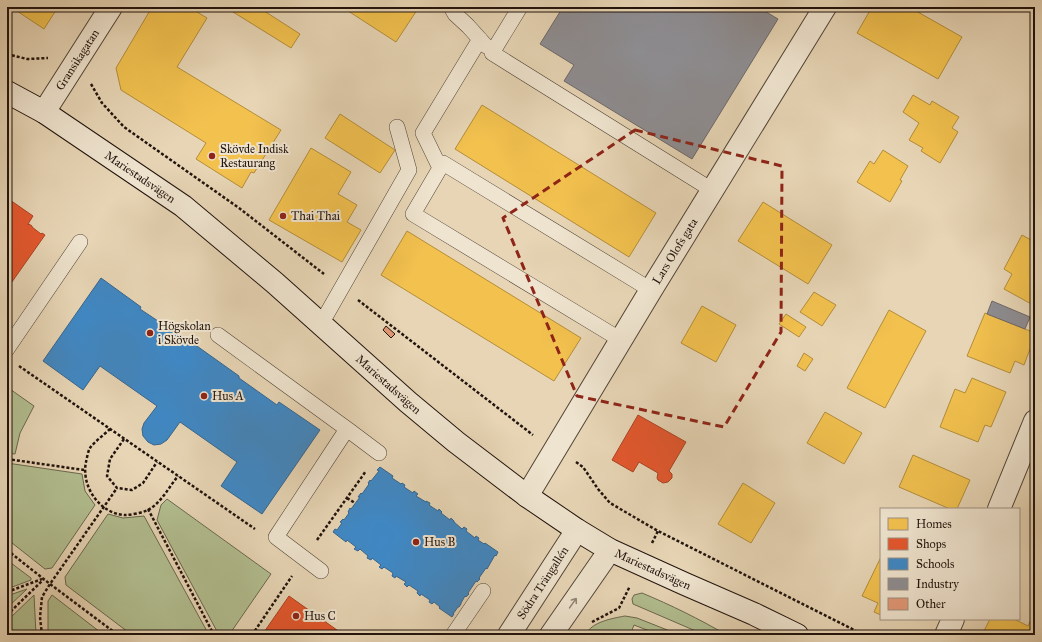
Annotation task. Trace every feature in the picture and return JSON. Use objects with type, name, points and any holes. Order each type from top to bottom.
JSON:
[{"type":"street","name":"Gransikagatan","points":[[44,112],[110,7]]},
{"type":"street","name":"Lars Olofs gata","points":[[527,496],[823,8]]},
{"type":"street","name":"Mariestadsvägen","points":[[7,92],[44,112],[183,206],[275,283],[414,407],[456,442],[527,496],[577,530],[610,550],[754,614],[797,635]]},
{"type":"street","points":[[998,508],[1035,422]]},
{"type":"street","name":"Södra Trängallén","points":[[509,635],[577,530]]},
{"type":"street","points":[[551,635],[610,550]]},
{"type":"street","points":[[946,635],[953,620]]},
{"type":"lane","points":[[451,7],[455,14],[492,53],[712,190]]},
{"type":"lane","points":[[492,53],[520,7]]},
{"type":"lane","points":[[440,168],[423,133],[480,39]]},
{"type":"lane","points":[[321,324],[409,170],[397,127]]},
{"type":"lane","points":[[621,340],[413,214],[440,168],[444,163],[651,290]]},
{"type":"lane","points":[[7,349],[80,242]]},
{"type":"lane","points":[[218,335],[379,453]]},
{"type":"lane","points":[[321,571],[276,537],[347,429]]},
{"type":"lane","points":[[453,635],[483,591]]},
{"type":"path","points":[[7,54],[27,59],[52,58]]},
{"type":"path","points":[[89,81],[102,103],[124,127],[239,208],[532,434],[583,467],[598,489],[610,503],[658,530],[864,635]]},
{"type":"path","points":[[13,363],[259,532],[276,537]]},
{"type":"path","points":[[110,429],[89,448],[84,470],[90,492],[97,502],[104,507],[114,513],[125,515],[148,509],[159,502],[178,476]]},
{"type":"path","points":[[124,439],[110,459],[107,476],[117,488],[132,490],[143,483],[157,462]]},
{"type":"path","points":[[7,459],[84,470]]},
{"type":"path","points":[[42,635],[40,617],[42,597],[117,488]]},
{"type":"path","points":[[347,498],[355,503]]},
{"type":"path","points":[[148,509],[214,635]]},
{"type":"path","points":[[7,550],[118,635]]},
{"type":"path","points":[[7,592],[44,579]]},
{"type":"path","points":[[7,615],[44,579]]},
{"type":"path","points":[[589,626],[593,621],[619,608],[625,596]]},
{"type":"highlighted area","points":[[635,130],[782,166],[781,332],[724,427],[577,396],[503,218]]},
{"type":"green space","points":[[7,387],[34,406],[20,433],[15,454],[7,453]]},
{"type":"green space","points":[[7,463],[82,474],[85,491],[95,505],[52,568],[45,569],[7,539]]},
{"type":"green space","points":[[167,499],[271,574],[229,635],[219,635],[157,520],[161,505]]},
{"type":"green space","points":[[108,514],[123,518],[144,516],[209,635],[132,635],[66,585],[65,577]]},
{"type":"green space","points":[[7,560],[31,578],[31,580],[7,589]]},
{"type":"green space","points":[[27,589],[7,608],[7,596]]},
{"type":"green space","points":[[642,593],[685,612],[727,635],[705,635],[633,604],[632,599],[634,595]]},
{"type":"green space","points":[[34,595],[36,634],[7,635],[7,621]]},
{"type":"green space","points":[[52,595],[104,635],[48,635],[48,601]]},
{"type":"green space","points":[[625,616],[637,618],[680,635],[660,635],[634,625],[630,635],[586,635],[592,627],[597,624],[609,619]]},
{"type":"building: Homes","points":[[11,7],[58,7],[44,29]]},
{"type":"building: Homes","points":[[152,7],[189,7],[207,18],[177,67],[281,130],[254,173],[251,172],[242,188],[196,159],[206,143],[121,90],[116,68]]},
{"type":"building: Homes","points":[[225,7],[258,7],[300,34],[291,48]]},
{"type":"building: Homes","points":[[342,7],[419,7],[396,42]]},
{"type":"building: Homes","points":[[872,7],[909,7],[962,37],[938,79],[857,33]]},
{"type":"building: Homes","points":[[913,95],[930,105],[932,101],[959,117],[952,128],[958,132],[940,163],[921,151],[923,148],[909,140],[919,123],[903,112]]},
{"type":"building: Homes","points":[[482,105],[656,213],[629,257],[455,149]]},
{"type":"building: Homes","points":[[340,114],[395,150],[380,173],[325,138]]},
{"type":"building: Homes","points":[[311,148],[351,172],[338,194],[357,205],[347,222],[361,230],[342,262],[269,220]]},
{"type":"building: Homes","points":[[883,150],[908,166],[900,180],[902,181],[890,202],[857,182],[870,161],[874,164]]},
{"type":"building: Homes","points":[[763,202],[832,245],[808,284],[738,241]]},
{"type":"building: Homes","points":[[407,231],[581,338],[554,381],[381,275]]},
{"type":"building: Homes","points":[[1035,232],[1035,306],[1004,289],[1012,274],[1004,269],[1022,235],[1031,240]]},
{"type":"building: Homes","points":[[814,292],[836,305],[822,326],[800,312]]},
{"type":"building: Homes","points":[[702,306],[736,325],[716,362],[681,343]]},
{"type":"building: Homes","points":[[889,310],[926,331],[885,408],[847,388]]},
{"type":"building: Homes","points":[[985,313],[1035,333],[1024,365],[1015,361],[1010,373],[967,356]]},
{"type":"building: Homes","points":[[786,314],[806,327],[799,337],[779,324]]},
{"type":"building: Homes","points":[[804,353],[813,359],[805,371],[797,366]]},
{"type":"building: Homes","points":[[972,378],[1006,392],[991,427],[985,425],[978,442],[940,427],[955,389],[965,393]]},
{"type":"building: Homes","points":[[825,412],[862,433],[844,464],[807,443]]},
{"type":"building: Homes","points":[[913,455],[970,480],[957,508],[948,508],[899,487]]},
{"type":"building: Homes","points":[[743,483],[775,503],[751,543],[718,524]]},
{"type":"building: Homes","points":[[880,559],[880,615],[874,612],[878,603],[862,596]]},
{"type":"building: Homes","points":[[1032,617],[1035,619],[1035,635],[982,635],[990,620],[1016,620],[1028,626]]},
{"type":"building: Shops","points":[[10,200],[33,216],[28,225],[29,224],[41,234],[42,233],[45,235],[7,289],[7,204]]},
{"type":"building: Shops","points":[[638,415],[686,442],[669,471],[672,474],[672,478],[668,482],[663,483],[658,480],[658,473],[639,462],[633,472],[612,460]]},
{"type":"building: Shops","name":"Hus C","points":[[289,596],[344,635],[262,635]]},
{"type":"building: Schools","name":"Hus A","points":[[101,278],[141,307],[140,309],[179,335],[180,334],[277,405],[279,402],[320,430],[262,514],[221,486],[237,462],[180,422],[167,440],[161,444],[154,445],[148,442],[143,436],[142,429],[144,423],[157,406],[100,366],[83,390],[43,361]]},
{"type":"building: Schools","name":"Hus B","points":[[380,467],[393,476],[392,478],[405,485],[404,487],[413,493],[414,491],[418,494],[416,496],[430,503],[429,505],[438,511],[439,509],[442,512],[441,513],[450,520],[451,518],[462,529],[464,527],[467,529],[466,531],[475,538],[476,536],[479,538],[478,540],[498,552],[479,578],[480,579],[477,582],[476,581],[468,593],[469,594],[466,597],[465,596],[452,617],[439,608],[440,607],[434,602],[432,604],[429,602],[430,600],[421,594],[420,596],[417,593],[418,591],[409,585],[407,587],[404,584],[406,582],[396,576],[395,578],[392,576],[393,573],[384,567],[382,569],[379,567],[381,565],[372,558],[371,560],[367,558],[368,556],[360,549],[358,551],[354,549],[356,547],[347,540],[346,542],[333,532],[335,529],[337,530],[342,523],[340,522],[343,519],[344,520],[349,513],[350,508],[351,509],[360,497],[358,497],[361,493],[362,494],[370,480],[371,481],[379,471],[377,470]]},
{"type":"building: Industry","points":[[563,7],[758,7],[778,19],[692,159],[564,81],[574,65],[540,44]]},
{"type":"building: Industry","points":[[992,301],[1030,317],[1025,329],[987,314]]},
{"type":"building: Other","points":[[386,326],[395,334],[391,338],[383,330]]},
{"type":"place","name":"Skövde Indisk Restaurang","points":[[212,156]]},
{"type":"place","name":"Thai Thai","points":[[283,216]]},
{"type":"place","name":"Högskolan i Skövde","points":[[150,333]]},
{"type":"place","name":"Hus A","points":[[204,396]]},
{"type":"place","name":"Hus B","points":[[416,542]]},
{"type":"place","name":"Hus C","points":[[296,616]]}]
